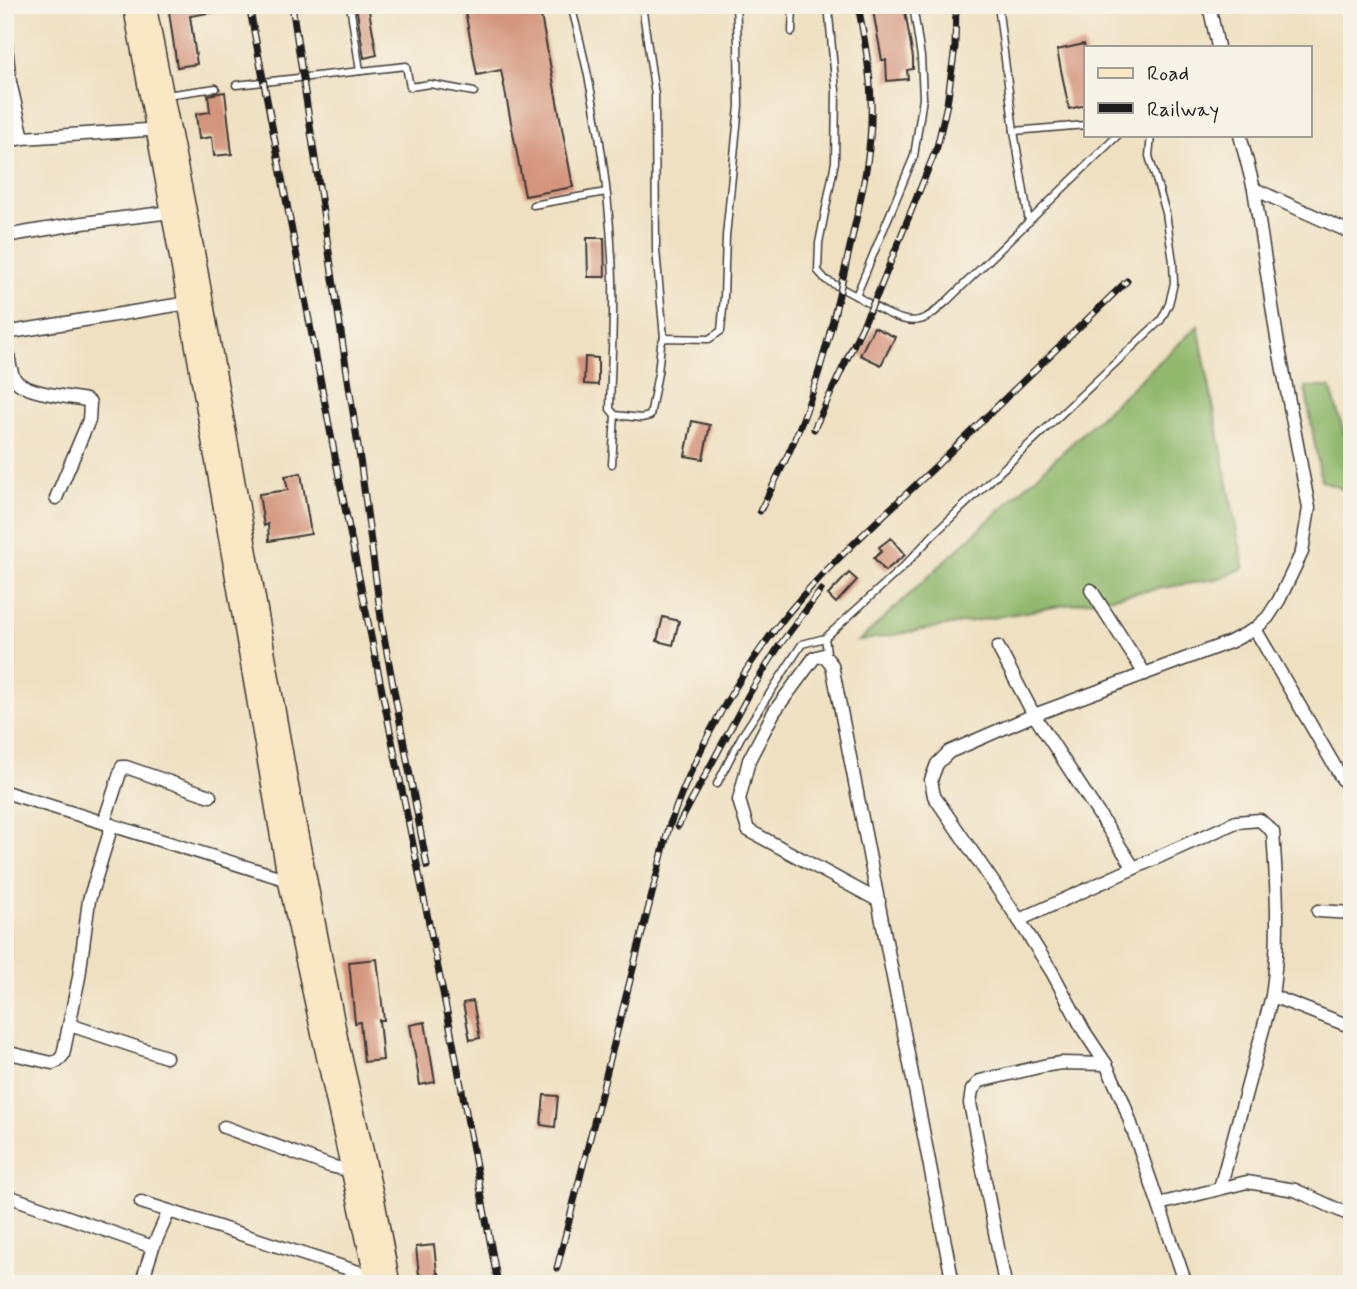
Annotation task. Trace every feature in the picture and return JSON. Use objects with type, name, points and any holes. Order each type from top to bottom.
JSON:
[{"type":"street","points":[[132,5],[202,293],[288,783],[297,880]]},
{"type":"street","points":[[141,1202],[383,1281],[360,1171],[338,1040],[297,880],[171,212],[163,129],[164,95],[146,5]]},
{"type":"street","points":[[1209,5],[1218,46]]},
{"type":"street","points":[[5,40],[10,82],[23,138]]},
{"type":"street","points":[[5,141],[163,129]]},
{"type":"street","points":[[1186,1284],[1123,1101],[1106,1064],[1019,920],[934,796],[931,780],[937,764],[950,752],[1034,715],[1230,642],[1255,629],[1268,617],[1279,600],[1302,552],[1309,508],[1277,338],[1254,189],[1240,136]]},
{"type":"street","points":[[1254,189],[1352,233]]},
{"type":"street","points":[[5,236],[171,212]]},
{"type":"street","points":[[56,498],[89,419],[90,403],[30,390],[19,385],[13,376],[5,334],[188,303]]},
{"type":"street","points":[[1091,590],[1145,674]]},
{"type":"street","points":[[1255,629],[1352,792]]},
{"type":"street","points":[[998,647],[1034,715],[1134,868]]},
{"type":"street","points":[[879,901],[748,830],[739,800],[749,760],[774,712],[814,658],[824,655],[832,665],[879,901],[953,1284]]},
{"type":"street","points":[[5,1052],[52,1063],[63,1055],[79,977],[89,900],[122,767],[210,796]]},
{"type":"street","points":[[5,792],[297,880]]},
{"type":"street","points":[[1019,920],[1236,822],[1260,820],[1273,832],[1278,908],[1272,996],[1220,1188]]},
{"type":"street","points":[[1318,911],[1352,913]]},
{"type":"street","points":[[1272,996],[1352,1027]]},
{"type":"street","points":[[70,1024],[166,1057]]},
{"type":"street","points":[[1005,1284],[970,1103],[972,1090],[980,1081],[1043,1066],[1061,1063],[1106,1064]]},
{"type":"street","points":[[223,1127],[330,1166],[360,1171]]},
{"type":"street","points":[[1159,1204],[1247,1182],[1295,1190],[1352,1216]]},
{"type":"street","points":[[5,1195],[153,1247]]},
{"type":"street","points":[[150,1284],[144,1280],[144,1275],[169,1212]]},
{"type":"lane","points":[[350,5],[360,71]]},
{"type":"lane","points":[[571,5],[596,114],[606,192],[612,280],[610,409],[615,415],[612,464]]},
{"type":"lane","points":[[615,415],[641,418],[650,416],[664,338],[656,250],[654,95],[642,5]]},
{"type":"lane","points":[[664,338],[709,339],[721,331],[726,236],[739,106],[736,5]]},
{"type":"lane","points":[[793,5],[793,32]]},
{"type":"lane","points":[[828,5],[836,91],[835,162],[819,243],[818,271],[826,280],[883,312],[908,321],[920,320],[933,313],[1117,136]]},
{"type":"lane","points":[[856,296],[914,156],[923,98],[914,5]]},
{"type":"lane","points":[[998,5],[1029,222]]},
{"type":"lane","points":[[236,85],[406,66],[410,87],[430,84],[474,92]]},
{"type":"lane","points":[[164,95],[216,88]]},
{"type":"lane","points":[[1014,131],[1084,125]]},
{"type":"lane","points":[[717,784],[741,737],[802,644],[825,638],[1161,320],[1169,304],[1174,283],[1173,262],[1167,213],[1149,156],[1151,136]]},
{"type":"lane","points":[[533,205],[606,192]]},
{"type":"lane","points":[[824,655],[827,652],[825,638]]},
{"type":"green space","points":[[1198,326],[1244,568],[1220,578],[859,641]]},
{"type":"green space","points":[[1305,387],[1330,387],[1345,436],[1352,438],[1352,493],[1321,480]]},
{"type":"building","points":[[168,5],[220,5],[220,11],[190,16],[197,64],[177,67]]},
{"type":"building","points":[[356,5],[368,5],[377,55],[364,58]]},
{"type":"building","points":[[464,5],[539,5],[573,187],[525,196],[501,70],[477,75]]},
{"type":"building","points":[[872,5],[904,5],[913,58],[913,69],[907,70],[908,79],[887,81],[886,60],[882,60]]},
{"type":"building","points":[[1084,44],[1084,105],[1069,109],[1057,50]]},
{"type":"building","points":[[225,92],[232,154],[214,156],[212,137],[199,139],[196,114],[210,112],[208,95]]},
{"type":"building","points":[[587,238],[604,238],[605,277],[588,277]]},
{"type":"building","points":[[874,327],[895,337],[881,365],[860,355]]},
{"type":"building","points":[[585,357],[598,358],[598,385],[584,384]]},
{"type":"building","points":[[692,421],[710,425],[703,459],[685,456]]},
{"type":"building","points":[[301,473],[311,534],[269,541],[268,524],[264,526],[259,494],[288,490],[285,476]]},
{"type":"building","points":[[891,538],[905,555],[885,571],[874,558],[882,551],[879,547]]},
{"type":"building","points":[[849,573],[857,580],[836,603],[828,595]]},
{"type":"building","points":[[663,617],[679,621],[673,645],[657,641]]},
{"type":"building","points":[[377,959],[384,1020],[379,1020],[383,1060],[364,1062],[360,1022],[355,1023],[349,962]]},
{"type":"building","points":[[473,1001],[480,1038],[470,1040],[463,1003]]},
{"type":"building","points":[[425,1022],[435,1082],[420,1085],[410,1025]]},
{"type":"building","points":[[544,1095],[558,1096],[555,1127],[541,1125]]},
{"type":"building","points":[[434,1245],[441,1284],[423,1284],[422,1275],[419,1275],[416,1247]]},
{"type":"railway","points":[[249,5],[498,1284]]},
{"type":"railway","points":[[292,5],[361,466],[382,626],[427,866]]},
{"type":"railway","points":[[760,511],[793,444],[822,362],[863,187],[869,153],[871,101],[858,5]]},
{"type":"railway","points":[[814,429],[878,293],[937,147],[947,104],[955,47],[956,5]]},
{"type":"railway","points":[[557,1268],[669,827],[697,759],[732,693],[774,631],[822,575],[1127,281]]},
{"type":"railway","points":[[678,826],[749,694],[779,646],[821,590]]}]
